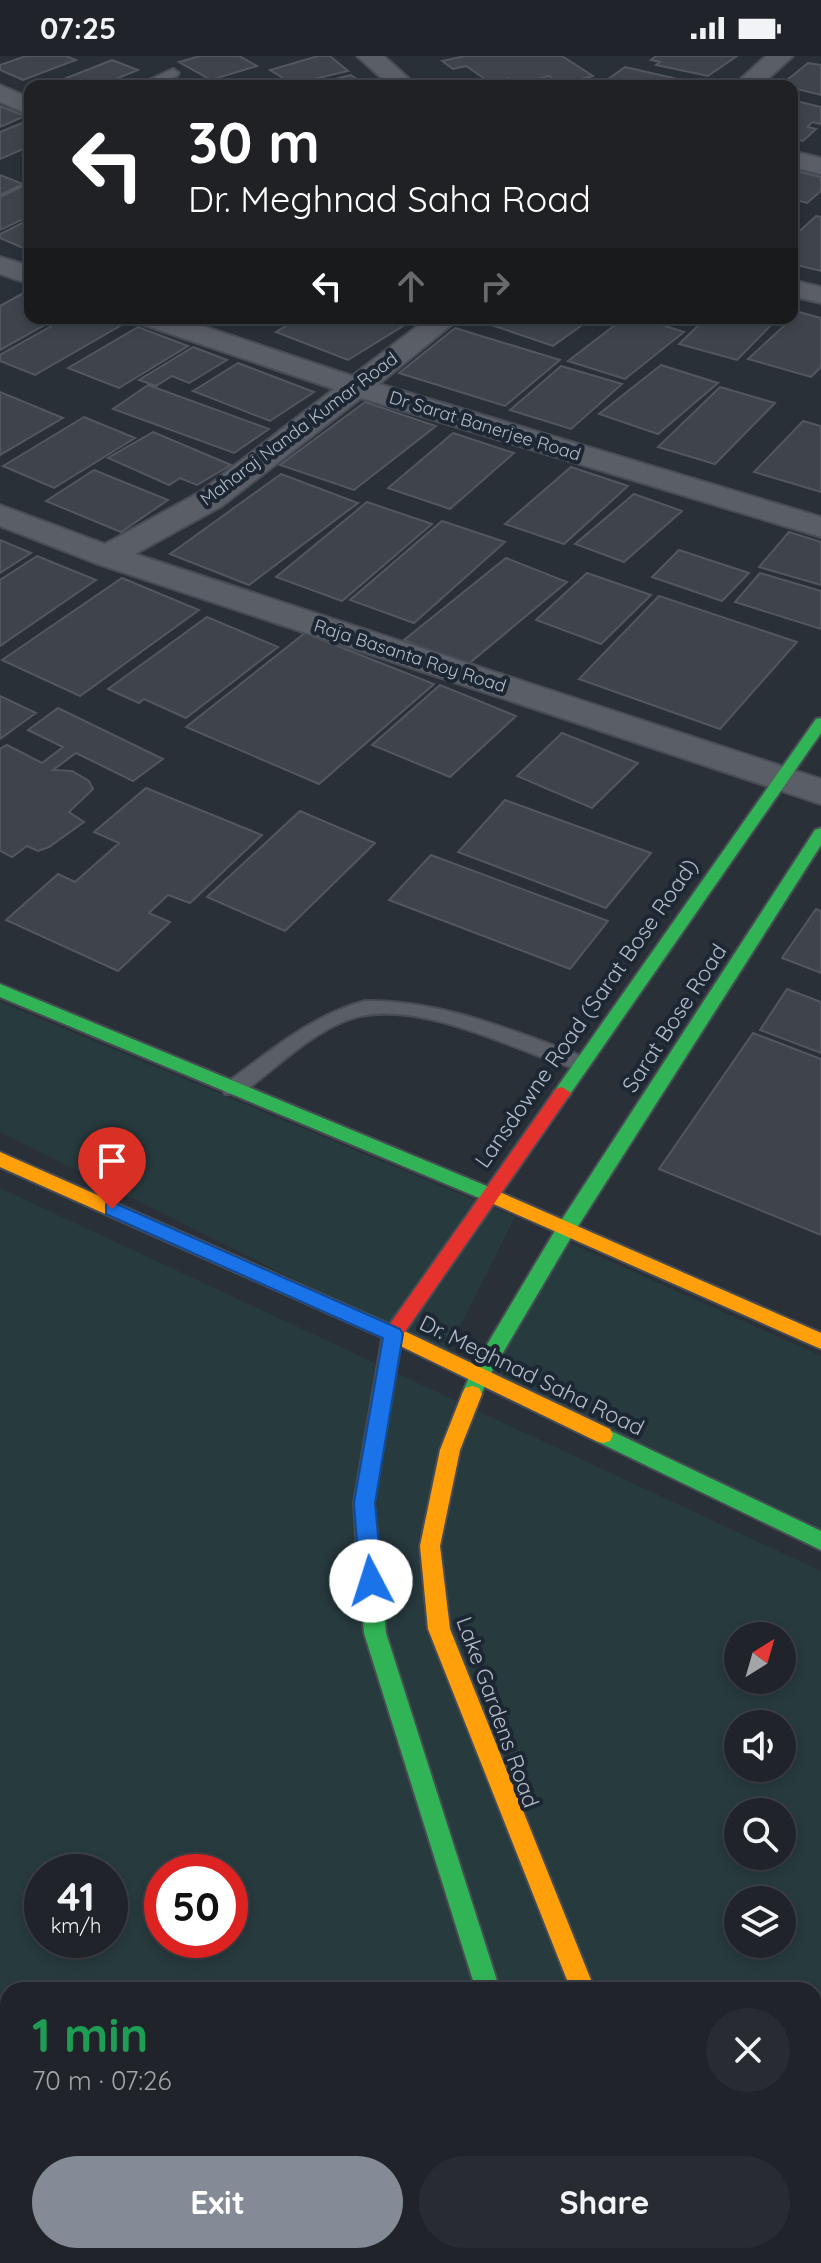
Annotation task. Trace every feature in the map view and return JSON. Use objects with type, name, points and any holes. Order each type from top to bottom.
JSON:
[{"type":"main road","name":"Lansdowne Road (Sarat Bose Road)","points":[[393,1334],[821,722]]},
{"type":"main road","name":"Sarat Bose Road","points":[[566,1229],[821,833]]},
{"type":"main road","points":[[0,990],[488,1194],[821,1341]]},
{"type":"main road","name":"Dr. Meghnad Saha Road","points":[[0,1159],[393,1334],[821,1541]]},
{"type":"main road","name":"Lake Gardens Road","points":[[566,1229],[479,1376],[450,1450],[430,1546],[439,1629],[521,1842],[580,1982]]},
{"type":"main road","points":[[393,1334],[364,1503],[375,1633],[485,1982]]},
{"type":"street","points":[[369,56],[398,80]]},
{"type":"street","points":[[752,80],[781,56]]},
{"type":"street","points":[[0,92],[24,105]]},
{"type":"street","points":[[798,160],[821,166]]},
{"type":"street","points":[[0,265],[24,274]]},
{"type":"street","points":[[798,289],[821,295]]},
{"type":"street","name":"Dr Sarat Banerjee Road","points":[[169,324],[357,387],[821,527]]},
{"type":"street","name":"Maharaj Nanda Kumar Road","points":[[107,556],[211,499],[438,324]]},
{"type":"street","name":"Raja Basanta Roy Road","points":[[0,515],[107,556],[821,792]]},
{"type":"lane","points":[[156,80],[173,73]]},
{"type":"lane","points":[[233,1089],[339,1015],[372,1007],[409,1007],[580,1063]]},
{"type":"green space","points":[[0,1002],[515,1217],[445,1355],[0,1132]]},
{"type":"green space","points":[[0,1188],[821,1571],[821,1982],[0,1982]]},
{"type":"green space","points":[[552,1235],[821,1356],[821,1536],[477,1367]]},
{"type":"building","points":[[26,56],[66,56],[76,60],[23,80],[0,70],[0,65]]},
{"type":"building","points":[[200,56],[239,56],[257,66],[211,80],[179,62]]},
{"type":"building","points":[[318,56],[330,56],[348,71],[310,80],[286,80],[270,70]]},
{"type":"building","points":[[465,56],[562,56],[593,76],[576,80],[554,80],[549,76],[533,80],[487,80],[466,66],[453,69],[442,61]]},
{"type":"building","points":[[656,56],[737,56],[708,76],[656,65],[660,62],[651,60]]},
{"type":"building","points":[[112,60],[138,70],[113,80],[61,80]]},
{"type":"building","points":[[808,63],[821,65],[821,95],[798,89],[798,80],[787,80]]},
{"type":"building","points":[[625,67],[682,80],[607,80]]},
{"type":"building","points":[[351,75],[358,80],[331,80]]},
{"type":"building","points":[[798,101],[821,107],[821,124],[812,122],[808,127],[816,129],[803,141],[798,140]]},
{"type":"building","points":[[0,106],[24,116],[24,116],[0,127]]},
{"type":"building","points":[[24,122],[24,149],[0,159],[0,132]]},
{"type":"building","points":[[798,171],[821,177],[821,191],[807,203],[798,201]]},
{"type":"building","points":[[0,175],[23,184],[0,195]]},
{"type":"building","points":[[24,185],[24,219],[0,230],[0,197]]},
{"type":"building","points":[[816,216],[821,217],[821,271],[798,265],[798,232]]},
{"type":"building","points":[[24,222],[24,248],[0,238],[0,234]]},
{"type":"building","points":[[24,293],[24,324],[46,324],[0,350],[0,306]]},
{"type":"building","points":[[798,313],[821,318],[821,367],[811,377],[748,359],[786,324],[798,324]]},
{"type":"building","points":[[55,324],[120,326],[35,375],[0,361],[0,355]]},
{"type":"building","points":[[289,324],[406,324],[348,360],[276,332]]},
{"type":"building","points":[[489,324],[584,324],[553,346]]},
{"type":"building","points":[[616,324],[659,324],[684,332],[625,379],[568,361]]},
{"type":"building","points":[[700,324],[772,324],[737,360],[679,344]]},
{"type":"building","points":[[138,327],[188,346],[119,388],[68,368]]},
{"type":"building","points":[[455,328],[560,360],[505,406],[399,373]]},
{"type":"building","points":[[193,347],[227,360],[189,383],[172,376],[156,386],[139,380]]},
{"type":"building","points":[[238,363],[314,392],[270,421],[193,391]]},
{"type":"building","points":[[661,365],[718,383],[658,434],[599,414]]},
{"type":"building","points":[[561,366],[622,384],[571,429],[510,410]]},
{"type":"building","points":[[148,385],[269,429],[234,453],[113,409]]},
{"type":"building","points":[[720,387],[775,403],[715,464],[658,447]]},
{"type":"building","points":[[0,392],[63,418],[0,455]]},
{"type":"building","points":[[365,402],[436,426],[354,490],[280,465]]},
{"type":"building","points":[[84,417],[135,438],[54,488],[3,466]]},
{"type":"building","points":[[803,421],[821,426],[821,492],[754,472]]},
{"type":"building","points":[[153,432],[231,465],[197,485],[180,478],[169,485],[108,458]]},
{"type":"building","points":[[453,433],[514,453],[450,509],[388,488]]},
{"type":"building","points":[[571,467],[628,486],[564,544],[505,524]]},
{"type":"building","points":[[94,470],[168,500],[121,532],[46,501]]},
{"type":"building","points":[[281,474],[358,503],[249,585],[170,554]]},
{"type":"building","points":[[634,494],[682,511],[624,562],[575,544]]},
{"type":"building","points":[[367,502],[432,524],[342,601],[276,577]]},
{"type":"building","points":[[442,521],[505,542],[414,623],[350,600]]},
{"type":"building","points":[[789,532],[821,542],[821,585],[759,567]]},
{"type":"building","points":[[0,540],[31,553],[0,573]]},
{"type":"building","points":[[679,550],[749,573],[722,601],[652,577]]},
{"type":"building","points":[[37,556],[96,580],[0,646],[0,580]]},
{"type":"building","points":[[506,558],[567,582],[466,666],[404,640]]},
{"type":"building","points":[[587,573],[651,595],[601,644],[536,620]]},
{"type":"building","points":[[760,573],[821,591],[821,629],[735,602]]},
{"type":"building","points":[[122,578],[199,610],[80,696],[2,660]]},
{"type":"building","points":[[659,596],[797,642],[720,729],[579,679]]},
{"type":"building","points":[[207,617],[278,647],[186,718],[144,699],[139,703],[108,689]]},
{"type":"building","points":[[305,633],[434,684],[319,784],[186,727]]},
{"type":"building","points":[[440,685],[516,716],[450,777],[372,745]]},
{"type":"building","points":[[0,696],[36,713],[0,739]]},
{"type":"building","points":[[58,708],[163,759],[133,781],[76,753],[53,770],[72,771],[89,781],[93,789],[69,812],[84,822],[49,847],[38,851],[27,846],[12,857],[0,851],[0,749],[7,745],[42,763],[63,747],[28,730]]},
{"type":"building","points":[[562,733],[638,763],[592,808],[517,776]]},
{"type":"building","points":[[146,788],[262,835],[190,903],[168,895],[149,913],[170,922],[118,971],[6,920],[58,874],[75,882],[119,843],[94,832]]},
{"type":"building","points":[[505,800],[651,853],[606,908],[458,852]]},
{"type":"building","points":[[300,811],[375,843],[285,931],[207,897]]},
{"type":"building","points":[[431,855],[608,921],[570,969],[389,900]]},
{"type":"building","points":[[816,909],[821,911],[821,973],[782,958]]},
{"type":"building","points":[[787,989],[821,1002],[821,1053],[760,1030]]},
{"type":"building","points":[[753,1033],[821,1059],[821,1235],[659,1169]]},
{"type":"traffic: fast","points":[[562,1093],[821,722]]},
{"type":"traffic: fast","points":[[472,1394],[479,1376],[566,1229],[821,833]]},
{"type":"traffic: fast","points":[[0,990],[495,1197]]},
{"type":"traffic: fast","points":[[603,1435],[821,1541]]},
{"type":"traffic: fast","points":[[369,1565],[375,1633],[485,1982]]},
{"type":"traffic: slow","points":[[0,1159],[393,1334],[603,1435]]},
{"type":"traffic: slow","points":[[495,1197],[821,1341]]},
{"type":"traffic: slow","points":[[472,1394],[450,1450],[430,1546],[439,1629],[580,1982]]},
{"type":"traffic: jam","points":[[369,1565],[364,1503],[393,1334],[562,1093]]},
{"type":"route","points":[[112,1209],[393,1334],[364,1503],[371,1581]]}]
